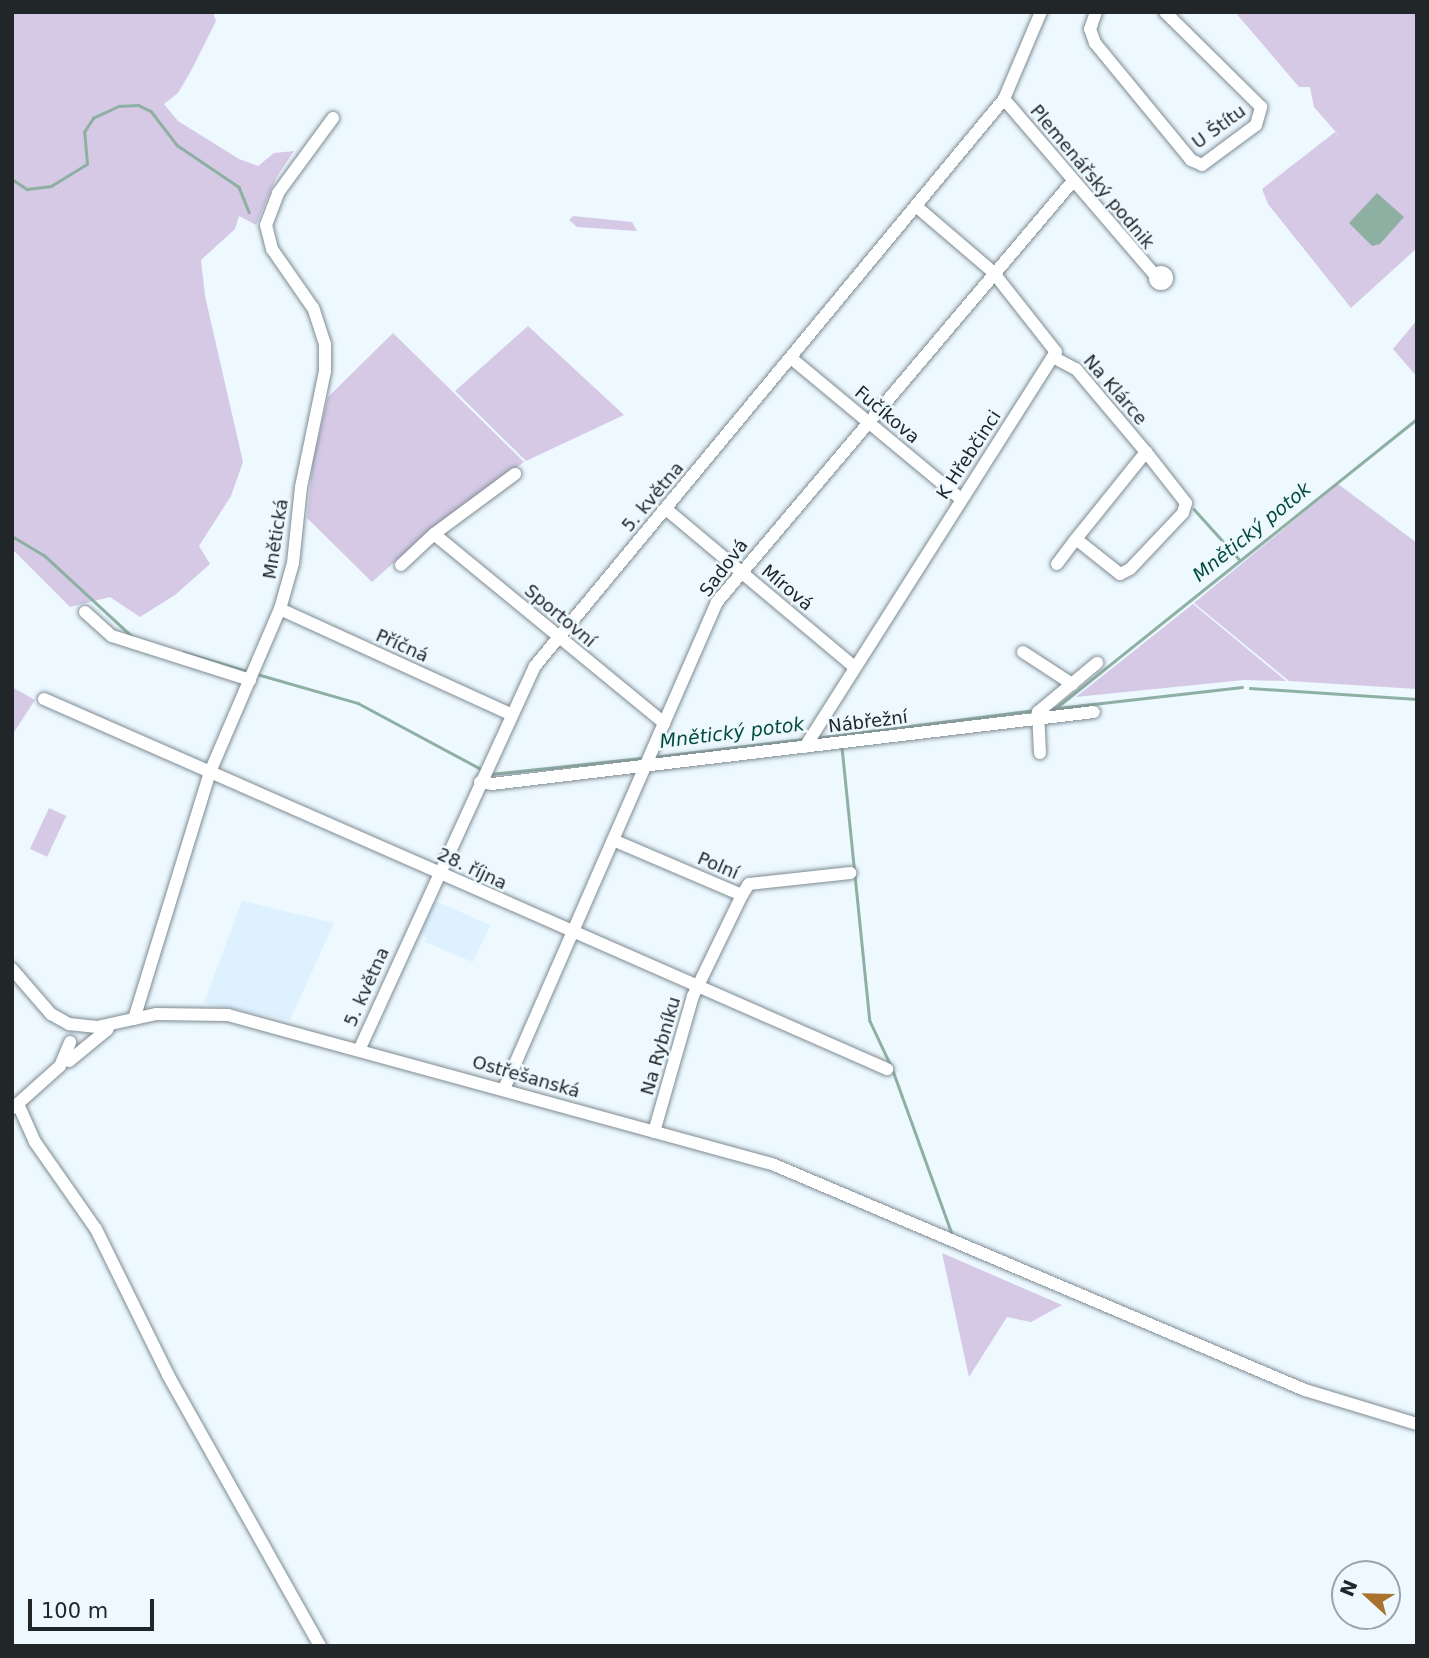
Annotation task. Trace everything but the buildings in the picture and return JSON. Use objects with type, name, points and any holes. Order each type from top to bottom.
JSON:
[{"type":"street","name":"5. května","points":[[360,1048],[510,714],[535,666],[1004,99],[1041,12]]},
{"type":"street","name":"U Štítu","points":[[1092,14],[1090,29],[1095,43],[1191,160],[1202,165],[1256,125],[1261,107],[1165,12]]},
{"type":"street","name":"Plemenářský podnik","points":[[1004,99],[1160,283]]},
{"type":"street","name":"Mnětická","points":[[130,1020],[210,772],[280,609],[293,563],[301,487],[326,359],[319,320],[272,249],[267,219],[278,193],[333,118]]},
{"type":"street","name":"Sadová","points":[[504,1089],[717,602],[993,272],[1073,181]]},
{"type":"street","points":[[917,207],[993,272],[1054,345],[1053,357]]},
{"type":"street","name":"Na Klárce","points":[[1053,357],[1076,369],[1184,499],[1183,513],[1125,573],[1115,571],[1076,539]]},
{"type":"street","name":"K Hřebčinci","points":[[806,742],[1053,357]]},
{"type":"street","name":"Fučíkova","points":[[791,358],[961,499]]},
{"type":"street","name":"Na Klárce","points":[[1057,564],[1146,452]]},
{"type":"street","points":[[401,565],[434,534],[515,474]]},
{"type":"street","name":"Mírová","points":[[666,509],[853,666]]},
{"type":"street","name":"Sportovní","points":[[434,534],[664,723]]},
{"type":"street","name":"Příčná","points":[[280,609],[510,714]]},
{"type":"street","points":[[85,612],[112,636],[250,680]]},
{"type":"street","points":[[1023,652],[1072,684]]},
{"type":"street","points":[[1040,752],[1037,718],[1049,704],[1097,663]]},
{"type":"street","name":"28. října","points":[[44,699],[887,1069]]},
{"type":"street","name":"Nábřežní","points":[[480,780],[492,785],[648,760],[806,742],[841,742],[1094,712]]},
{"type":"street","name":"Polní","points":[[613,840],[741,895],[749,884],[850,873]]},
{"type":"street","name":"Na Rybníku","points":[[654,1132],[698,988],[741,895]]},
{"type":"street","points":[[12,969],[70,1041],[89,1044]]},
{"type":"street","points":[[42,1004],[62,1021],[81,1024],[92,1031],[89,1044]]},
{"type":"street","name":"Ostřešanská","points":[[81,1024],[97,1027],[130,1020],[217,1013],[360,1048],[787,1169],[1297,1387],[1417,1424]]},
{"type":"street","points":[[130,1020],[89,1044],[15,1106],[35,1142],[96,1229],[167,1375],[320,1646]]},
{"type":"street","points":[[55,1072],[68,1055],[70,1029],[81,1024]]},
{"type":"shaded area","points":[[12,12],[213,12],[216,21],[192,69],[178,93],[164,104],[178,121],[239,159],[258,166],[274,153],[294,151],[276,178],[256,225],[239,216],[235,229],[201,260],[205,296],[243,462],[231,496],[199,546],[210,564],[175,595],[140,617],[110,597],[70,607],[12,549]]},
{"type":"shaded area","points":[[1235,12],[1417,12],[1417,248],[1351,308],[1268,204],[1262,189],[1335,132],[1341,138],[1314,107],[1310,87],[1299,87]]},
{"type":"shaded area","points":[[1377,193],[1404,217],[1380,244],[1372,246],[1349,223]]},
{"type":"shaded area","points":[[573,216],[632,222],[637,231],[577,227],[569,220]]},
{"type":"shaded area","points":[[1417,320],[1417,377],[1393,349]]},
{"type":"shaded area","points":[[528,326],[624,415],[526,461],[455,391]]},
{"type":"shaded area","points":[[393,333],[524,462],[434,527],[372,582],[307,518],[313,459],[328,397]]},
{"type":"shaded area","points":[[1338,484],[1417,543],[1417,689],[1289,681],[1194,603]]},
{"type":"shaded area","points":[[1193,604],[1286,681],[1244,680],[1076,697]]},
{"type":"shaded area","points":[[12,687],[35,700],[12,735]]},
{"type":"shaded area","points":[[49,808],[66,816],[47,857],[30,849]]},
{"type":"shaded area","points":[[242,901],[334,923],[290,1020],[204,1003]]},
{"type":"shaded area","points":[[435,901],[490,925],[473,962],[425,942],[427,938],[420,934]]},
{"type":"shaded area","points":[[942,1253],[1062,1305],[1031,1322],[1007,1317],[969,1377]]},
{"type":"waterway","points":[[12,179],[27,189],[51,186],[87,164],[84,132],[93,118],[119,106],[138,105],[151,111],[177,145],[239,187],[249,212]]},
{"type":"waterway","name":"Mnětický potok","points":[[1049,709],[1056,708],[1417,419]]},
{"type":"waterway","points":[[1194,509],[1240,560]]},
{"type":"waterway","name":"Mnětický potok","points":[[12,536],[44,555],[133,637]]},
{"type":"waterway","name":"Mnětický potok","points":[[183,652],[247,671]]},
{"type":"waterway","name":"Mnětický potok","points":[[257,674],[358,703],[481,769]]},
{"type":"waterway","points":[[1058,708],[1242,687]]},
{"type":"waterway","points":[[1250,688],[1417,699]]},
{"type":"waterway","name":"Mnětický potok","points":[[816,738],[1036,710]]},
{"type":"waterway","name":"Mnětický potok","points":[[653,757],[803,739]]},
{"type":"waterway","points":[[842,747],[870,1021],[892,1068],[952,1234]]},
{"type":"waterway","name":"Mnětický potok","points":[[490,774],[643,758]]}]
